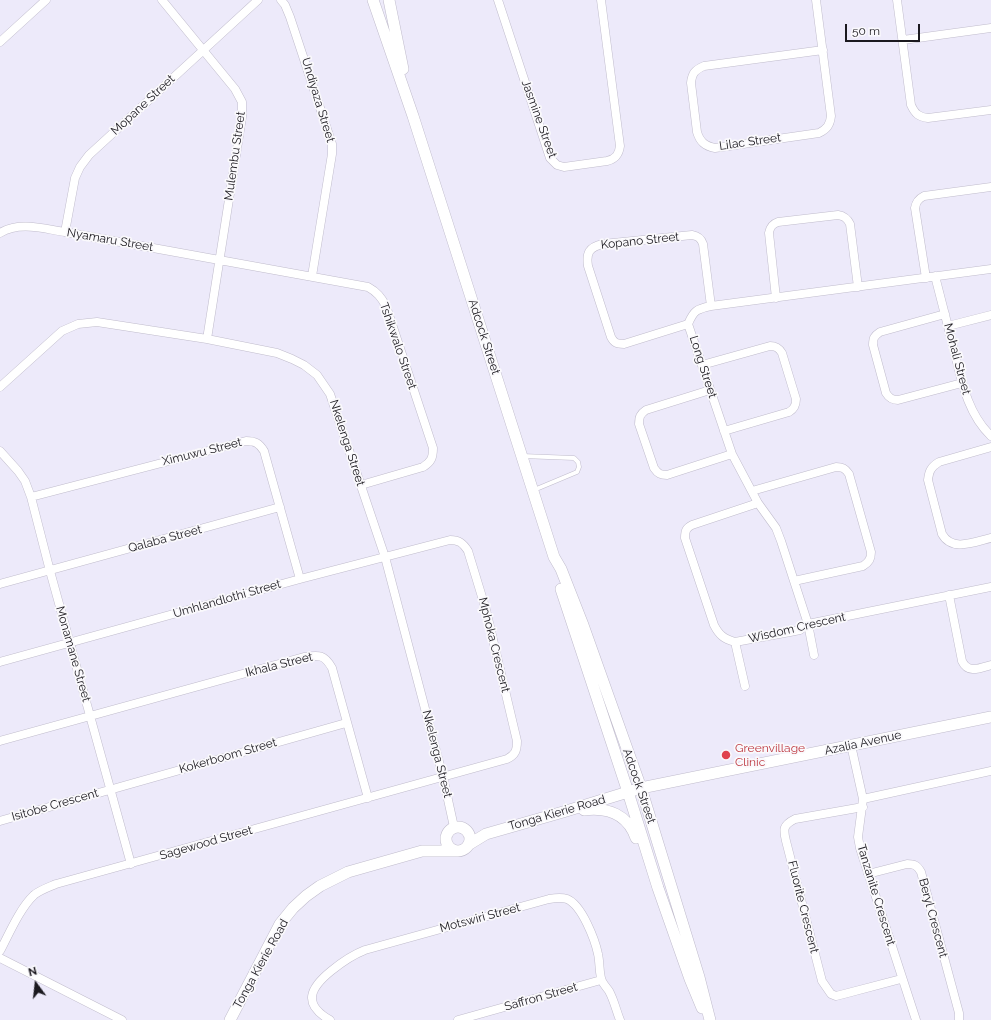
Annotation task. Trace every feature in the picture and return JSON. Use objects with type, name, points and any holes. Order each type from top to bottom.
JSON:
[{"type":"main road","name":"Adcock Street","points":[[373,0],[413,116],[554,557],[561,569],[583,625],[641,788],[699,977],[709,1020]]},
{"type":"main road","name":"Adcock Street","points":[[389,0],[413,116]]},
{"type":"main road","name":"Adcock Street","points":[[554,557],[555,571],[658,888],[695,992],[709,1020]]},
{"type":"main road","name":"Azalia Avenue","points":[[628,792],[641,788],[991,716]]},
{"type":"main road","name":"Tonga Kierie Road","points":[[468,845],[486,834],[628,792]]},
{"type":"main road","points":[[563,812],[593,809],[613,813],[626,820],[634,832],[647,867],[658,888]]},
{"type":"main road","points":[[460,827],[466,829],[469,835],[468,845],[463,849],[456,850],[450,848],[446,842],[446,836],[451,829],[460,827]]},
{"type":"main road","name":"Tonga Kierie Road","points":[[422,851],[436,842],[451,829]]},
{"type":"main road","name":"Tonga Kierie Road","points":[[466,829],[486,834]]},
{"type":"main road","name":"Tonga Kierie Road","points":[[230,1020],[280,924],[293,908],[306,896],[320,886],[348,872],[422,851],[456,850]]},
{"type":"street","points":[[0,42],[46,0]]},
{"type":"street","name":"Mulembu Street","points":[[162,0],[235,89],[242,102],[242,117],[207,339]]},
{"type":"street","name":"Mopane Street","points":[[65,232],[75,178],[80,167],[89,155],[258,0]]},
{"type":"street","name":"Undiyaza Street","points":[[281,0],[290,17],[332,144],[332,154],[312,276]]},
{"type":"street","name":"Jasmine Street","points":[[498,0],[550,158],[557,165],[564,167],[612,160],[619,152],[620,146],[601,0]]},
{"type":"street","name":"Lilac Street","points":[[816,0],[823,50],[831,116],[830,123],[826,130],[818,133],[715,148],[708,146],[699,139],[691,83],[692,75],[697,69],[704,66],[823,50]]},
{"type":"street","points":[[897,0],[911,105],[914,112],[920,117],[928,118],[991,110]]},
{"type":"street","points":[[903,40],[991,28]]},
{"type":"street","points":[[926,278],[915,208],[916,203],[924,196],[991,187]]},
{"type":"street","points":[[776,298],[769,228],[778,222],[838,215],[848,219],[850,224],[858,287]]},
{"type":"street","name":"Nyamaru Street","points":[[0,233],[12,228],[27,227],[65,232],[220,260]]},
{"type":"street","name":"Kopano Street","points":[[688,324],[624,344],[614,342],[611,337],[588,266],[587,258],[590,250],[596,245],[603,244],[692,235],[697,236],[701,239],[703,244],[711,306]]},
{"type":"street","name":"Tshikwalo Street","points":[[220,260],[368,286],[381,297],[386,306],[433,448],[433,456],[429,463],[423,467],[361,485]]},
{"type":"street","name":"Long Street","points":[[814,655],[808,624],[776,528],[758,503],[732,454],[688,324],[692,314],[700,308],[711,306],[991,269]]},
{"type":"street","name":"Mohali Street","points":[[935,276],[962,383],[970,406],[978,420],[991,436]]},
{"type":"street","points":[[945,314],[880,332],[875,335],[873,345],[886,392],[888,397],[893,400],[962,383]]},
{"type":"street","points":[[948,326],[991,315]]},
{"type":"street","name":"Nkelenga Street","points":[[0,386],[62,331],[78,324],[97,322],[207,339],[277,353],[292,358],[317,375],[330,394],[385,557],[443,777],[451,829]]},
{"type":"street","points":[[702,365],[770,346],[775,346],[780,349],[782,353],[796,399],[796,404],[793,409],[789,412],[724,431]]},
{"type":"street","points":[[710,390],[646,410],[641,413],[639,424],[654,468],[657,473],[667,475],[732,454]]},
{"type":"street","name":"Ximuwu Street","points":[[31,497],[246,441],[254,441],[260,444],[264,451],[300,579]]},
{"type":"street","points":[[991,447],[939,462],[932,466],[928,472],[928,480],[942,534],[946,540],[952,544],[960,544],[991,538]]},
{"type":"street","name":"Monamane Street","points":[[0,451],[25,481],[31,497],[131,864]]},
{"type":"street","points":[[752,491],[836,467],[846,469],[849,474],[871,552],[871,558],[868,563],[863,566],[794,581]]},
{"type":"street","name":"Wisdom Crescent","points":[[758,503],[692,524],[685,532],[685,538],[714,625],[722,637],[726,640],[735,642],[790,632],[800,630],[808,624],[991,587]]},
{"type":"street","name":"Qalaba Street","points":[[0,584],[280,507]]},
{"type":"street","name":"Mphoka Crescent","points":[[385,557],[450,540],[458,540],[464,544],[468,550],[486,610],[517,742],[517,749],[513,756],[507,759],[443,777]]},
{"type":"street","name":"Umhlandlothi Street","points":[[0,662],[385,557]]},
{"type":"street","points":[[949,595],[964,666],[969,669],[974,669],[991,665]]},
{"type":"street","points":[[735,642],[745,686]]},
{"type":"street","name":"Ikhala Street","points":[[90,716],[304,657],[316,655],[323,657],[332,668],[368,798]]},
{"type":"street","points":[[0,741],[90,716]]},
{"type":"street","name":"Kokerboom Street","points":[[110,790],[346,723]]},
{"type":"street","name":"Tanzanite Crescent","points":[[851,745],[863,803],[858,837],[868,874],[916,1020]]},
{"type":"street","name":"Fluorite Crescent","points":[[902,978],[836,996],[830,994],[822,981],[784,828],[787,823],[795,819],[991,771]]},
{"type":"street","name":"Sagewood Street","points":[[0,951],[28,902],[35,894],[56,884],[443,777]]},
{"type":"street","name":"Isitobe Crescent","points":[[0,821],[110,790]]},
{"type":"street","name":"Beryl Crescent","points":[[868,874],[907,864],[913,864],[918,867],[921,872],[959,1013],[959,1020]]},
{"type":"street","name":"Motswiri Street","points":[[330,1020],[315,1009],[312,1002],[312,994],[315,986],[320,980],[355,954],[554,898],[568,900],[575,905],[583,916],[593,938],[598,954],[601,980],[613,1000],[620,1020]]},
{"type":"street","points":[[0,958],[122,1020]]},
{"type":"street","name":"Saffron Street","points":[[458,1020],[601,980]]},
{"type":"lane","points":[[522,456],[574,458],[578,462],[579,467],[577,472],[533,491]]},
{"type":"place","name":"Greenvillage Clinic","points":[[726,755]]}]
